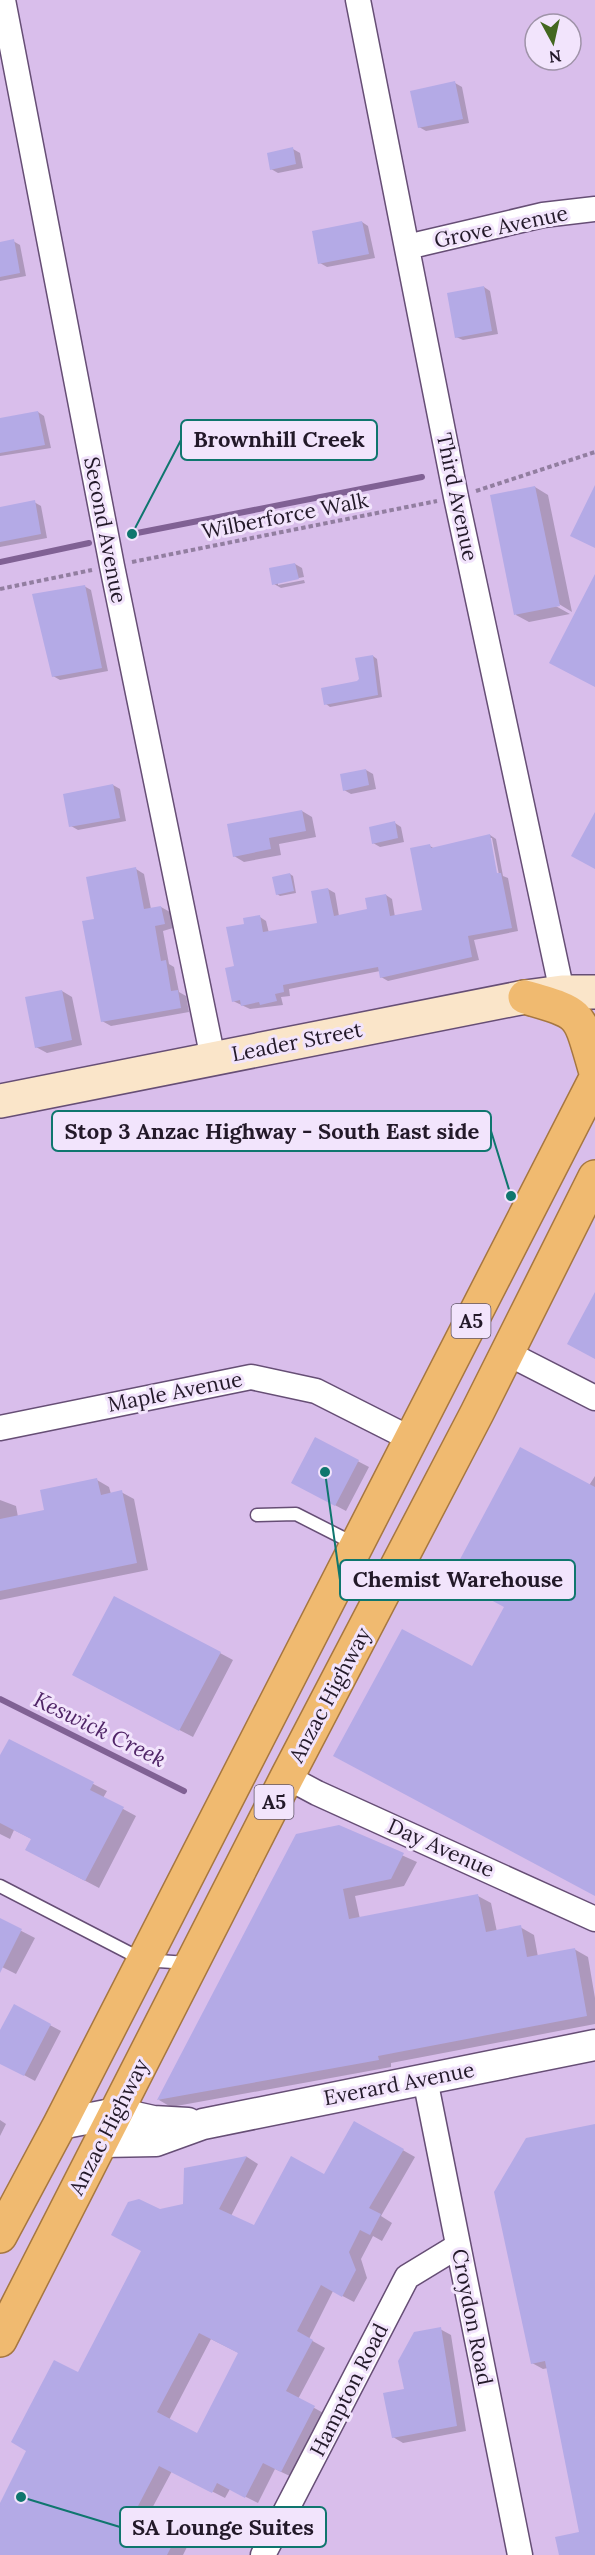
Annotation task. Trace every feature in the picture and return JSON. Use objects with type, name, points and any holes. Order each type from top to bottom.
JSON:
[{"type":"highway","points":[[525,997],[569,1011],[580,1019],[595,1069]]},
{"type":"highway","name":"A5","points":[[5,2215],[60,2124],[142,1960],[595,1080]]},
{"type":"highway","name":"Anzac Highway","points":[[0,2340],[287,1776],[477,1413],[595,1178]]},
{"type":"highway","points":[[531,1203],[572,1223]]},
{"type":"highway","points":[[411,1439],[432,1440],[442,1437],[456,1431],[477,1413]]},
{"type":"highway","points":[[411,1439],[422,1452],[436,1493]]},
{"type":"highway","points":[[302,1650],[342,1672]]},
{"type":"main road","name":"Leader Street","points":[[0,1101],[525,997],[562,992],[595,992]]},
{"type":"street","name":"Third Avenue","points":[[358,0],[461,520],[562,992]]},
{"type":"street","name":"Second Avenue","points":[[4,1],[112,566],[213,1059]]},
{"type":"street","name":"Grove Avenue","points":[[407,247],[543,214],[595,209]]},
{"type":"street","points":[[507,1353],[595,1398]]},
{"type":"street","name":"Maple Avenue","points":[[0,1428],[251,1377],[316,1391],[411,1439]]},
{"type":"street","name":"Day Avenue","points":[[287,1776],[317,1793],[595,1919]]},
{"type":"street","name":"Everard Avenue","points":[[102,2142],[156,2141],[202,2124],[595,2045]]},
{"type":"street","name":"Croydon Road","points":[[425,2079],[520,2555]]},
{"type":"street","name":"Everard Avenue","points":[[60,2124],[117,2113],[153,2121],[202,2124]]},
{"type":"street","name":"Hampton Road","points":[[263,2555],[407,2277],[458,2246]]},
{"type":"lane","points":[[257,1515],[296,1514],[356,1545]]},
{"type":"lane","points":[[0,1886],[142,1960],[193,1963]]},
{"type":"path","points":[[474,491],[595,453]]},
{"type":"path","name":"Wilberforce Walk","points":[[131,562],[444,499]]},
{"type":"path","points":[[0,589],[104,568]]},
{"type":"building","points":[[455,81],[463,119],[418,128],[410,91]]},
{"type":"building","points":[[293,147],[296,164],[270,170],[267,153]]},
{"type":"building","points":[[362,221],[369,254],[318,264],[312,231]]},
{"type":"building","points":[[14,239],[20,273],[0,277],[0,242]]},
{"type":"building","points":[[484,286],[492,331],[455,338],[447,293]]},
{"type":"building","points":[[38,411],[45,445],[0,453],[0,418]]},
{"type":"building","points":[[595,485],[595,548],[570,536]]},
{"type":"building","points":[[535,486],[560,606],[514,615],[490,495]]},
{"type":"building","points":[[35,500],[41,534],[0,542],[0,507]]},
{"type":"building","points":[[295,563],[299,579],[272,585],[269,568]]},
{"type":"building","points":[[595,574],[595,687],[549,663]]},
{"type":"building","points":[[85,585],[102,668],[52,677],[32,594]]},
{"type":"building","points":[[373,655],[378,695],[324,705],[321,688],[357,681],[359,679],[355,658]]},
{"type":"building","points":[[366,769],[369,785],[343,791],[340,774]]},
{"type":"building","points":[[113,784],[120,818],[69,827],[63,794]]},
{"type":"building","points":[[302,810],[306,831],[269,838],[271,849],[233,857],[227,824]]},
{"type":"building","points":[[595,812],[595,869],[571,856]]},
{"type":"building","points":[[395,821],[398,838],[372,844],[369,827]]},
{"type":"building","points":[[490,834],[497,873],[501,873],[512,928],[468,936],[472,957],[380,978],[378,967],[283,985],[284,992],[275,994],[277,1001],[260,1005],[259,1002],[241,1006],[240,1000],[232,1002],[225,968],[234,966],[226,927],[244,924],[243,918],[260,915],[263,932],[317,923],[311,891],[328,888],[334,916],[367,909],[365,898],[386,894],[390,916],[422,910],[410,848],[430,844],[431,848]]},
{"type":"building","points":[[136,867],[144,909],[161,906],[165,924],[155,926],[161,961],[166,960],[171,991],[178,990],[181,1008],[101,1022],[82,921],[94,919],[86,877]]},
{"type":"building","points":[[290,873],[294,891],[276,895],[272,877]]},
{"type":"building","points":[[62,990],[72,1040],[35,1048],[25,997]]},
{"type":"building","points":[[595,1292],[595,1359],[567,1344]]},
{"type":"building","points":[[315,1437],[359,1460],[335,1506],[291,1483]]},
{"type":"building","points":[[520,1447],[595,1487],[595,1896],[333,1756],[402,1629],[472,1666],[504,1607],[450,1578]]},
{"type":"building","points":[[97,1478],[101,1495],[122,1490],[137,1563],[0,1591],[0,1519],[44,1510],[40,1490]]},
{"type":"building","points":[[114,1596],[221,1652],[179,1731],[72,1675]]},
{"type":"building","points":[[9,1739],[94,1782],[90,1790],[124,1807],[85,1881],[25,1850],[31,1839],[0,1823],[0,1755]]},
{"type":"building","points":[[339,1825],[404,1853],[391,1879],[343,1889],[349,1919],[478,1894],[486,1932],[521,1925],[527,1957],[575,1948],[587,2016],[378,2056],[379,2060],[157,2100],[296,1834]]},
{"type":"building","points":[[0,1918],[22,1929],[0,1973]]},
{"type":"building","points":[[14,2004],[51,2024],[24,2076],[0,2064],[0,2030]]},
{"type":"building","points":[[354,2121],[404,2149],[369,2208],[381,2214],[370,2235],[360,2230],[349,2252],[356,2270],[342,2297],[321,2285],[297,2331],[313,2340],[286,2391],[315,2406],[281,2472],[263,2463],[245,2498],[217,2483],[212,2493],[159,2466],[138,2506],[181,2528],[167,2555],[0,2555],[0,2503],[26,2451],[11,2442],[54,2360],[78,2372],[141,2251],[111,2235],[128,2202],[139,2199],[160,2209],[183,2204],[184,2168],[247,2156],[219,2209],[254,2225],[291,2156],[324,2174]],"holes":[[[199,2333],[238,2353],[197,2433],[157,2412]]]},
{"type":"building","points":[[595,2124],[595,2555],[559,2555],[555,2537],[579,2532],[545,2361],[531,2364],[494,2192],[526,2138]]},
{"type":"building","points":[[441,2327],[457,2426],[392,2438],[383,2393],[404,2389],[398,2361],[414,2332]]},
{"type":"waterway","points":[[132,534],[422,477]]},
{"type":"waterway","points":[[0,562],[89,543]]},
{"type":"waterway","name":"Keswick Creek","points":[[0,1699],[184,1791]]},
{"type":"place","name":"Brownhill Creek","points":[[132,534]]},
{"type":"place","name":"Stop 3 Anzac Highway - South East side","points":[[511,1196]]},
{"type":"place","name":"Chemist Warehouse","points":[[325,1472]]},
{"type":"place","name":"SA Lounge Suites","points":[[21,2497]]}]
